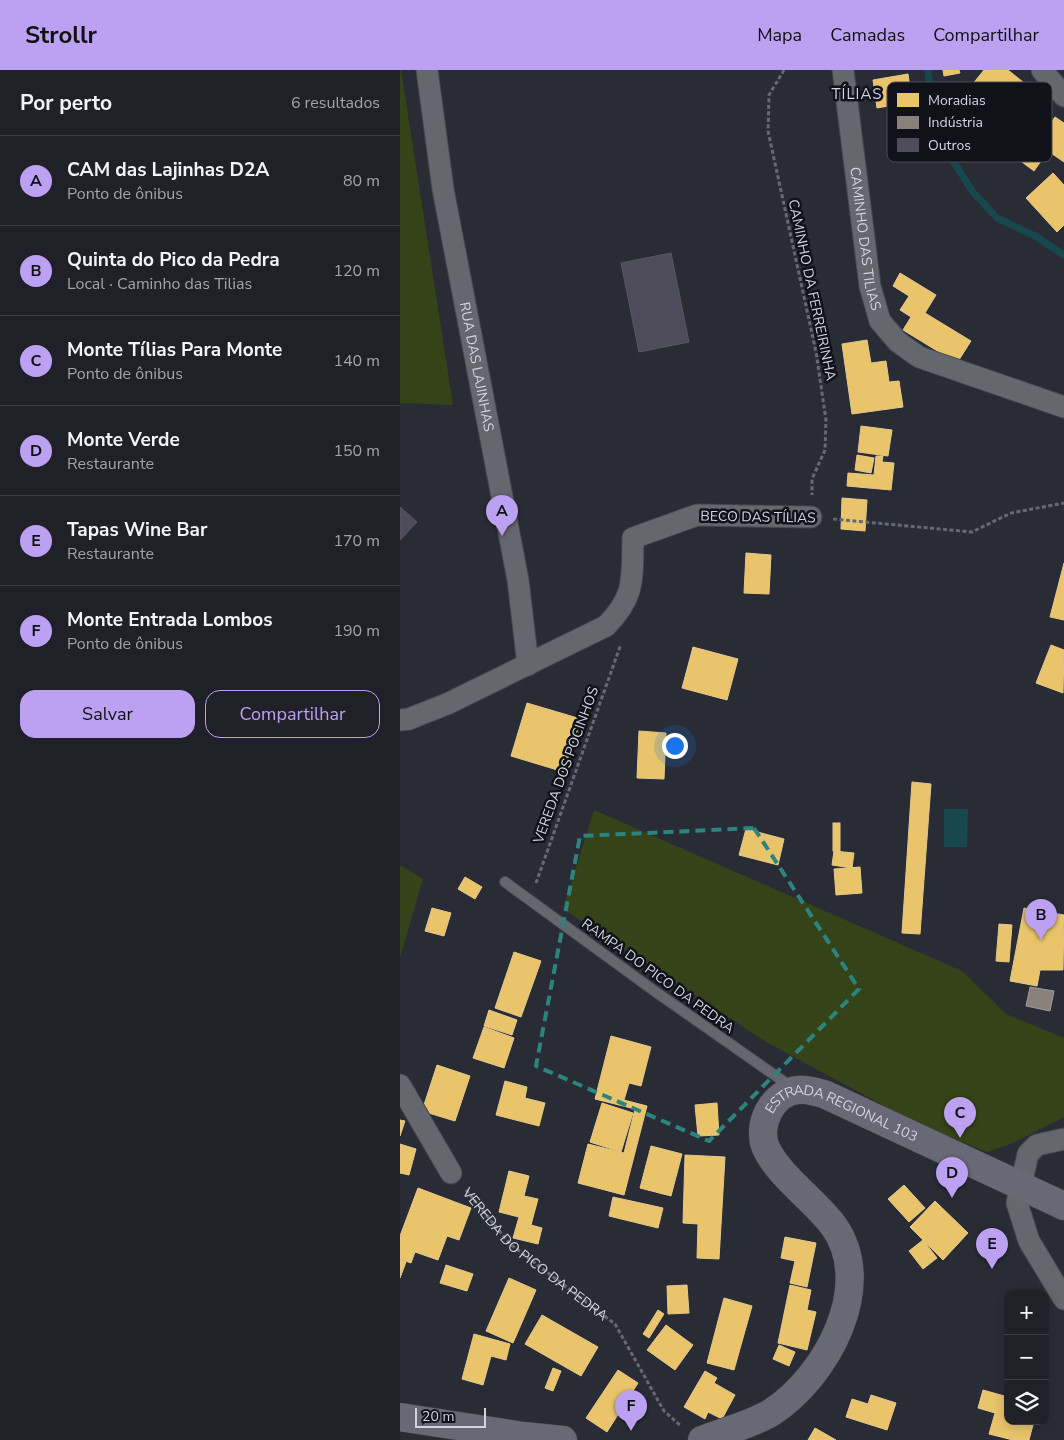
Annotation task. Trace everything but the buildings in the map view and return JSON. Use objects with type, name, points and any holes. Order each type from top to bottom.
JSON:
[{"type":"main road","name":"ESTRADA REGIONAL 103","points":[[693,1434],[752,1421],[771,1412],[787,1400],[809,1379],[824,1358],[840,1326],[848,1304],[849,1271],[841,1240],[834,1226],[774,1162],[765,1148],[764,1120],[769,1110],[785,1095],[796,1090],[824,1094],[1064,1206]]},
{"type":"main road","points":[[400,1417],[522,1436],[562,1440]]},
{"type":"street","name":"RUA DAS LAJINHAS","points":[[427,70],[443,189],[518,580],[528,665]]},
{"type":"street","name":"CAMINHO DAS TILIAS","points":[[843,70],[870,286],[880,321],[898,342],[918,357],[1064,407]]},
{"type":"street","points":[[1042,70],[1064,96]]},
{"type":"street","name":"BECO DAS TÍLIAS","points":[[528,665],[606,626],[622,610],[632,585],[633,538],[697,515],[812,517]]},
{"type":"street","points":[[400,720],[409,719],[449,703],[528,665]]},
{"type":"street","points":[[400,1085],[451,1173]]},
{"type":"street","points":[[1064,1139],[1037,1145],[1028,1154],[1017,1203],[1029,1240],[1064,1299]]},
{"type":"lane","name":"RAMPA DO PICO DA PEDRA","points":[[505,882],[652,990],[796,1090]]},
{"type":"path","name":"CAMINHO DA FERREIRINHA","points":[[784,70],[769,95],[768,131],[816,352],[826,420],[825,450],[812,480],[812,517]]},
{"type":"path","name":"BECO DAS TÍLIAS","points":[[812,517],[972,532],[1011,513],[1064,503]]},
{"type":"path","name":"VEREDA DOS POCINHOS","points":[[530,900],[624,637]]},
{"type":"path","name":"VEREDA DO PICO DA PEDRA","points":[[451,1173],[510,1244],[615,1324],[664,1411],[693,1434]]},
{"type":"highlighted area","points":[[754,828],[859,989],[709,1141],[536,1066],[580,836]]},
{"type":"green space","points":[[401,70],[453,405],[400,403]]},
{"type":"green space","points":[[594,810],[962,971],[1006,1014],[1064,1038],[1064,1117],[1013,1143],[987,1152],[920,1125],[768,1043],[563,909]]},
{"type":"green space","points":[[400,865],[423,879],[400,957]]},
{"type":"water","points":[[944,809],[968,809],[967,847],[944,847]]},
{"type":"waterway","points":[[928,70],[930,82]]},
{"type":"waterway","points":[[954,162],[973,192],[997,218],[1035,236],[1064,255]]},
{"type":"place","name":"CAM das Lajinhas D2A","points":[[502,536]]},
{"type":"place","name":"Quinta do Pico da Pedra","points":[[1041,940]]},
{"type":"place","name":"Monte Tílias Para Monte","points":[[960,1138]]},
{"type":"place","name":"Monte Verde","points":[[952,1198]]},
{"type":"place","name":"Tapas Wine Bar","points":[[992,1269]]},
{"type":"place","name":"Monte Entrada Lombos","points":[[631,1431]]},
{"type":"district","name":"TÍLIAS","points":[[857,94]]}]
